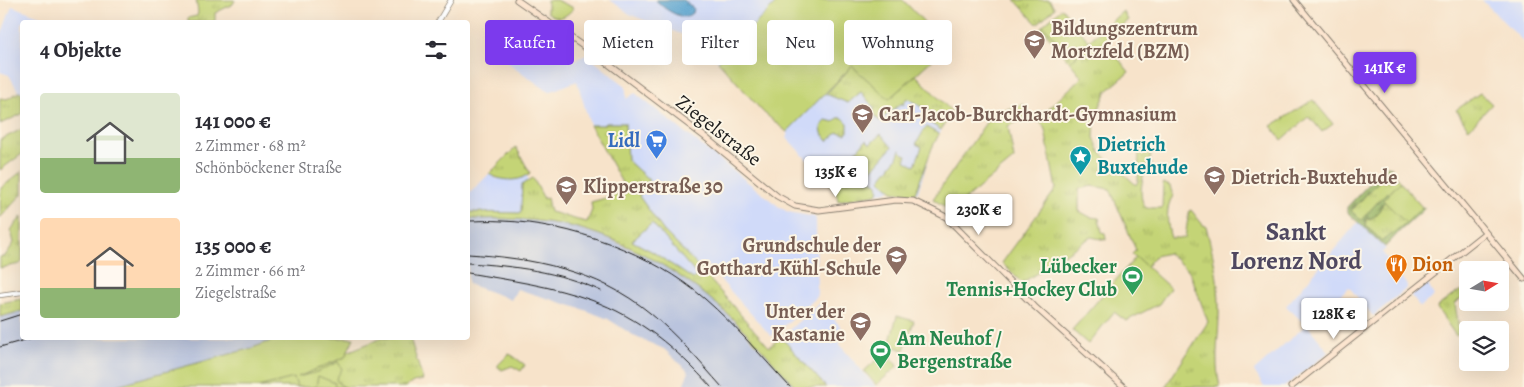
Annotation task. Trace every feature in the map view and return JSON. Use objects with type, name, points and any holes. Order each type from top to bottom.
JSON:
[{"type":"main road","name":"Ziegelstraße","points":[[517,0],[607,62],[705,137],[777,196],[790,204],[805,209],[820,210],[885,201],[909,201],[924,205],[946,218],[1035,307],[1124,387]]},
{"type":"main road","points":[[1294,0],[1524,278]]},
{"type":"main road","points":[[1291,387],[1485,233]]},
{"type":"street","points":[[439,20],[451,0]]},
{"type":"street","points":[[0,295],[20,292]]},
{"type":"shaded area","points":[[610,0],[656,0],[660,5],[678,16],[694,10],[684,0],[779,0],[757,22],[757,20],[682,20],[682,34],[672,31],[672,20],[644,20],[631,15]]},
{"type":"shaded area","points":[[1482,0],[1524,0],[1524,42]]},
{"type":"shaded area","points":[[12,6],[50,20],[20,20],[20,92],[9,75],[0,72],[0,38]]},
{"type":"shaded area","points":[[584,56],[584,65],[599,65],[626,86],[626,99],[635,93],[778,206],[788,212],[815,217],[817,294],[815,299],[771,336],[706,264],[697,265],[663,230],[639,196],[649,180],[627,160],[625,124],[590,125],[577,81],[549,92],[511,65],[574,65],[574,60]]},
{"type":"shaded area","name":"Carl-Jacob-Burckhardt-Gymnasium","points":[[852,66],[889,99],[916,75],[942,129],[932,148],[918,192],[894,189],[838,201],[836,191],[787,138],[787,132]]},
{"type":"shaded area","points":[[489,174],[497,179],[519,179],[527,176],[529,181],[522,185],[522,213],[470,212],[470,193]]},
{"type":"shaded area","points":[[512,218],[570,226],[604,237],[655,260],[709,297],[796,387],[687,387],[684,383],[689,372],[664,349],[636,337],[608,319],[517,289],[511,300],[470,285],[470,219]]},
{"type":"shaded area","points":[[1358,222],[1386,249],[1382,252],[1407,285],[1407,288],[1373,316],[1349,287],[1307,325],[1329,352],[1284,387],[1264,387],[1254,371],[1306,325],[1286,306]]},
{"type":"shaded area","points":[[653,223],[697,275],[693,280],[653,252],[631,240]]},
{"type":"shaded area","points":[[1427,283],[1434,296],[1420,307],[1411,296]]},
{"type":"shaded area","points":[[821,302],[847,335],[839,344],[876,387],[826,387],[781,337]]},
{"type":"shaded area","points":[[20,312],[20,340],[274,340],[252,348],[110,387],[0,387],[0,318]]},
{"type":"green space","points":[[196,0],[235,0],[233,4],[215,13],[215,20],[188,20],[188,18],[197,16]]},
{"type":"green space","points":[[547,0],[556,0],[574,8],[564,16],[555,17],[547,12]]},
{"type":"green space","points":[[779,0],[903,0],[922,20],[844,20],[844,65],[926,65],[889,99],[852,66],[787,132],[763,112],[722,65],[757,65],[757,22]]},
{"type":"green space","points":[[1015,0],[1049,0],[1055,8],[1037,24]]},
{"type":"green space","points":[[1062,8],[1090,43],[1072,60],[1043,25]]},
{"type":"green space","points":[[1123,11],[1128,20],[1105,41],[1129,72],[1107,91],[1095,117],[1094,138],[1100,152],[1136,185],[1138,181],[1139,149],[1141,148],[1151,155],[1152,165],[1145,166],[1141,188],[1143,204],[1146,208],[1162,208],[1163,183],[1170,186],[1173,196],[1169,205],[1168,228],[1171,238],[1185,238],[1189,211],[1191,210],[1203,225],[1206,226],[1215,265],[1219,296],[1217,366],[1220,387],[1165,387],[1208,322],[1190,272],[1168,253],[1155,256],[1146,267],[1132,254],[1136,250],[1110,189],[1092,186],[1079,189],[1079,211],[1090,217],[1099,218],[1106,240],[1091,237],[1022,283],[1002,263],[1056,189],[1045,130],[1038,121],[1028,117],[1008,126],[1014,159],[951,211],[933,199],[992,114],[1023,104],[1029,113],[1040,117],[1082,77],[1041,27],[1043,25],[1072,60],[1090,43],[1089,41]]},
{"type":"green space","points":[[834,45],[844,55],[844,58],[834,47]]},
{"type":"green space","points":[[854,65],[889,99],[916,75],[952,112],[941,130],[924,119],[924,115],[931,119],[934,114],[907,98],[903,105],[902,103],[879,121],[872,111],[875,109],[861,92],[848,103],[826,94]]},
{"type":"green space","points":[[20,92],[20,115],[0,124],[0,98],[7,99]]},
{"type":"green space","points":[[1480,93],[1492,104],[1469,129],[1456,110]]},
{"type":"green space","points":[[1313,100],[1333,124],[1322,132],[1308,117],[1282,140],[1271,126]]},
{"type":"green space","points":[[838,118],[843,118],[848,123],[848,132],[845,134],[838,132],[828,141],[822,133],[821,127],[826,120],[834,122]]},
{"type":"green space","points":[[625,123],[627,160],[649,180],[639,196],[663,230],[697,265],[769,347],[781,337],[826,387],[796,387],[720,307],[677,274],[625,245],[570,226],[519,220],[470,219],[470,212],[521,213],[522,185],[533,178],[544,199],[547,198],[550,212],[587,222],[592,210],[591,202],[626,190],[590,125]],"holes":[[[652,223],[697,275],[693,279],[653,252],[632,241]]]},
{"type":"green space","points":[[926,127],[939,134],[914,195],[893,191],[880,180],[897,158],[900,150],[907,155],[905,161],[915,165],[922,147],[916,144]]},
{"type":"green space","points":[[20,130],[20,155],[0,170],[0,140]]},
{"type":"green space","points":[[881,134],[892,147],[872,170],[854,154],[866,140],[870,144]]},
{"type":"green space","points":[[516,147],[530,173],[516,180],[499,178],[489,174]]},
{"type":"green space","points":[[848,160],[867,177],[866,179],[869,182],[872,180],[874,183],[875,181],[879,189],[877,194],[838,201],[836,191],[824,179],[827,176],[831,180]]},
{"type":"green space","points":[[1386,166],[1392,167],[1351,211],[1361,220],[1387,192],[1390,195],[1387,201],[1383,203],[1375,216],[1367,219],[1365,225],[1382,241],[1406,223],[1422,207],[1425,208],[1385,247],[1347,212],[1347,207]]},
{"type":"green space","points":[[1391,168],[1400,182],[1383,200],[1406,223],[1382,242],[1351,211]]},
{"type":"green space","points":[[20,173],[20,196],[0,218],[1,188]]},
{"type":"green space","points":[[1400,182],[1422,207],[1406,223],[1383,200]]},
{"type":"green space","points":[[20,219],[20,264],[0,268],[0,257],[5,256],[14,243],[11,230]]},
{"type":"green space","name":"Lübecker Tennis+Hockey Club","points":[[1136,257],[1170,288],[1159,304],[1126,321],[1114,312],[1088,344],[1072,330]]},
{"type":"green space","points":[[1459,291],[1459,300],[1455,304],[1458,335],[1456,336],[1437,308]]},
{"type":"green space","points":[[20,299],[20,312],[0,317],[0,303]]},
{"type":"green space","points":[[897,316],[914,321],[904,350],[889,345]]},
{"type":"green space","points":[[274,340],[353,340],[345,357],[298,377],[317,372],[338,362],[342,369],[336,379],[339,384],[345,387],[334,387],[335,383],[318,376],[316,387],[297,387],[294,378],[258,387],[110,387],[252,348]]},
{"type":"green space","points":[[377,340],[411,340],[423,380],[413,382],[406,387],[259,387],[324,366],[345,357],[347,352]]},
{"type":"green space","name":"Am Neuhof / Bergenstraße","points":[[885,353],[888,354],[897,367],[876,385],[864,371]]},
{"type":"green space","points":[[509,354],[525,365],[521,371],[512,366],[502,370],[498,367]]},
{"type":"water","points":[[656,0],[684,0],[694,9],[687,17],[683,17],[670,12]]},
{"type":"railway","points":[[470,221],[528,223],[555,228],[583,234],[636,255],[661,268],[705,299],[738,331],[790,387]]},
{"type":"railway","points":[[470,254],[540,263],[586,276],[609,286],[630,298],[660,321],[688,348],[722,387]]},
{"type":"railway","points":[[470,263],[552,274],[601,291]]},
{"type":"railway","points":[[470,273],[561,291],[609,307],[641,325],[671,347],[711,387]]},
{"type":"railway","points":[[0,321],[20,315]]},
{"type":"railway","points":[[0,347],[25,340]]},
{"type":"place","name":"Bildungszentrum Mortzfeld (BZM)","points":[[1035,59]]},
{"type":"place","name":"Carl-Jacob-Burckhardt-Gymnasium","points":[[863,133]]},
{"type":"place","name":"Lidl","points":[[656,159]]},
{"type":"place","name":"Dietrich Buxtehude","points":[[1081,175]]},
{"type":"place","name":"Dietrich-Buxtehude","points":[[1215,196]]},
{"type":"place","name":"Klipperstraße 30","points":[[567,205]]},
{"type":"place","name":"Grundschule der Gotthard-Kühl-Schule","points":[[897,275]]},
{"type":"place","name":"Dion","points":[[1396,283]]},
{"type":"place","name":"Lübecker Tennis+Hockey Club","points":[[1133,296]]},
{"type":"place","name":"Unter der Kastanie","points":[[861,341]]},
{"type":"place","name":"Am Neuhof / Bergenstraße","points":[[881,369]]},
{"type":"district","name":"Sankt Lorenz Nord","points":[[1296,246]]}]
